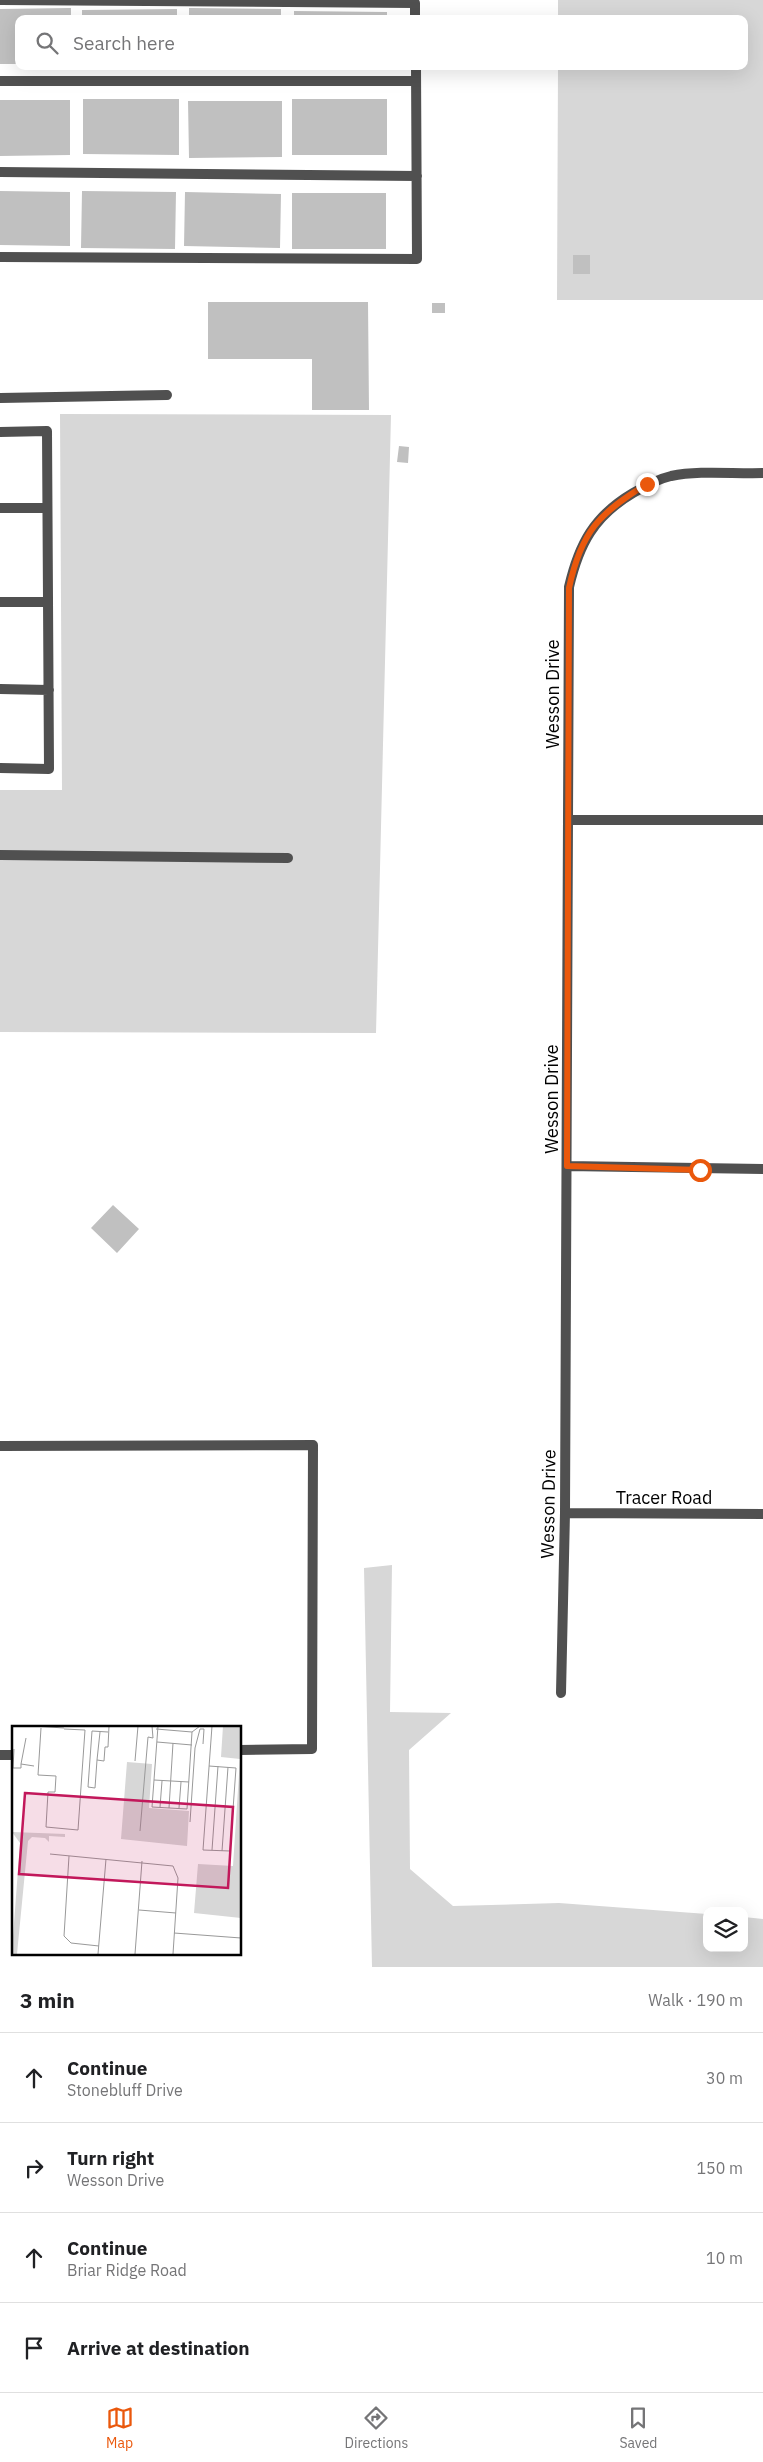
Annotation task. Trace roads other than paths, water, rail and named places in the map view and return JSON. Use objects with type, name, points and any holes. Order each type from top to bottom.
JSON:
[{"type":"street","points":[[0,0],[415,3],[415,15]]},
{"type":"street","points":[[0,257],[417,259],[416,70]]},
{"type":"street","points":[[0,81],[416,82]]},
{"type":"street","points":[[0,172],[417,176]]},
{"type":"street","points":[[0,398],[168,395]]},
{"type":"street","points":[[0,432],[47,431],[49,769],[0,768]]},
{"type":"street","name":"Wesson Drive","points":[[561,1693],[565,1513],[569,588],[578,554],[592,527],[616,503],[647,484],[671,476],[763,473]]},
{"type":"street","points":[[0,508],[48,508]]},
{"type":"street","points":[[0,602],[48,602]]},
{"type":"street","points":[[0,689],[49,690]]},
{"type":"street","points":[[569,820],[763,820]]},
{"type":"street","points":[[0,855],[288,858]]},
{"type":"street","points":[[567,1166],[763,1169]]},
{"type":"street","points":[[0,1446],[313,1445],[312,1749],[241,1750]]},
{"type":"street","name":"Tracer Road","points":[[565,1513],[763,1514]]}]
